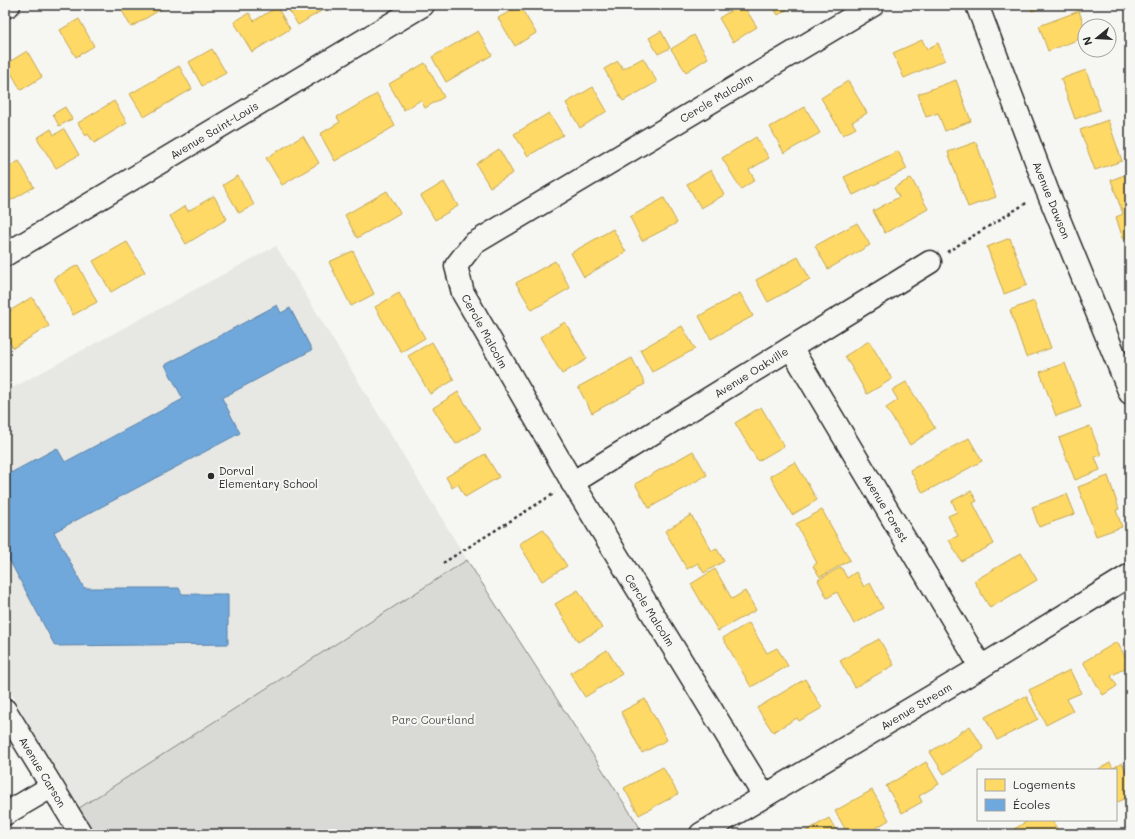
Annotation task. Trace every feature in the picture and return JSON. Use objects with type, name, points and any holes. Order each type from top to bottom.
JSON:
[{"type":"street","points":[[5,7],[9,5]]},
{"type":"street","name":"Avenue Saint-Louis","points":[[5,255],[423,5]]},
{"type":"street","name":"Cercle Malcolm","points":[[764,796],[572,483],[463,293],[456,266],[473,244],[873,5]]},
{"type":"street","name":"Avenue Dawson","points":[[977,5],[1047,190],[1130,393]]},
{"type":"street","name":"Avenue Oakville","points":[[572,483],[930,262]]},
{"type":"street","name":"Avenue Forest","points":[[791,348],[981,667]]},
{"type":"street","name":"Avenue Stream","points":[[701,834],[981,667],[1130,575]]},
{"type":"street","name":"Avenue Carson","points":[[5,710],[81,834]]},
{"type":"street","points":[[5,814],[51,787]]},
{"type":"path","points":[[930,262],[1047,190]]},
{"type":"path","points":[[443,562],[572,483]]},
{"type":"shaded area","name":"Dorval Elementary School","points":[[276,246],[467,560],[73,812],[5,680],[5,392]]},
{"type":"green space","name":"Parc Courtland","points":[[467,560],[644,834],[87,834],[73,812]]},
{"type":"building: Logements","points":[[119,5],[161,5],[163,8],[131,27]]},
{"type":"building: Logements","points":[[286,5],[331,5],[298,25]]},
{"type":"building: Logements","points":[[740,5],[743,5],[757,27],[733,42],[719,18]]},
{"type":"building: Logements","points":[[772,5],[794,5],[778,15]]},
{"type":"building: Logements","points":[[1030,5],[1047,5],[1032,11]]},
{"type":"building: Logements","points":[[520,6],[536,33],[515,46],[498,18]]},
{"type":"building: Logements","points":[[277,7],[290,29],[252,52],[234,22],[249,13],[254,21]]},
{"type":"building: Logements","points":[[1079,11],[1081,18],[1077,18],[1077,40],[1048,51],[1039,26]]},
{"type":"building: Logements","points":[[79,19],[94,46],[76,57],[60,30]]},
{"type":"building: Logements","points":[[478,31],[492,55],[446,82],[432,57]]},
{"type":"building: Logements","points":[[661,31],[670,48],[658,54],[649,38]]},
{"type":"building: Logements","points":[[694,35],[708,58],[686,72],[671,49]]},
{"type":"building: Logements","points":[[922,40],[927,49],[938,43],[945,60],[904,78],[893,53]]},
{"type":"building: Logements","points":[[212,49],[226,73],[202,86],[189,62]]},
{"type":"building: Logements","points":[[27,51],[42,77],[21,90],[6,64]]},
{"type":"building: Logements","points":[[643,58],[657,82],[623,101],[604,69],[618,61],[623,69]]},
{"type":"building: Logements","points":[[425,63],[444,97],[425,108],[421,100],[404,110],[389,84]]},
{"type":"building: Logements","points":[[179,66],[192,89],[144,117],[130,94]]},
{"type":"building: Logements","points":[[1086,70],[1100,110],[1075,119],[1061,79]]},
{"type":"building: Logements","points":[[956,80],[971,121],[945,131],[938,113],[926,117],[918,94]]},
{"type":"building: Logements","points":[[848,81],[867,113],[852,122],[856,128],[843,135],[821,98]]},
{"type":"building: Logements","points":[[593,87],[607,111],[580,128],[566,103]]},
{"type":"building: Logements","points":[[377,94],[395,126],[335,161],[320,134],[340,122],[337,117]]},
{"type":"building: Logements","points":[[114,101],[127,123],[94,143],[88,134],[86,136],[78,123]]},
{"type":"building: Logements","points":[[65,107],[72,119],[59,126],[53,114]]},
{"type":"building: Logements","points":[[805,107],[820,133],[784,153],[770,127]]},
{"type":"building: Logements","points":[[549,113],[563,135],[528,156],[514,134]]},
{"type":"building: Logements","points":[[1108,120],[1122,161],[1095,170],[1080,130]]},
{"type":"building: Logements","points":[[51,129],[54,135],[64,129],[79,155],[56,168],[37,138]]},
{"type":"building: Logements","points":[[303,136],[319,163],[282,185],[266,158]]},
{"type":"building: Logements","points":[[756,137],[769,158],[749,170],[755,180],[741,189],[722,158]]},
{"type":"building: Logements","points":[[976,142],[996,197],[968,207],[948,152]]},
{"type":"building: Logements","points":[[499,149],[513,173],[490,187],[476,164]]},
{"type":"building: Logements","points":[[898,151],[907,169],[853,195],[844,177]]},
{"type":"building: Logements","points":[[19,161],[34,187],[10,201],[5,192],[5,169]]},
{"type":"building: Logements","points":[[711,170],[724,195],[701,208],[687,184]]},
{"type":"building: Logements","points":[[1130,173],[1130,236],[1123,239],[1116,217],[1123,214],[1111,180]]},
{"type":"building: Logements","points":[[238,176],[254,205],[239,213],[223,185]]},
{"type":"building: Logements","points":[[911,178],[928,209],[885,233],[873,211],[899,197],[894,188]]},
{"type":"building: Logements","points":[[444,182],[458,206],[435,220],[421,196]]},
{"type":"building: Logements","points":[[387,191],[400,213],[357,238],[345,215]]},
{"type":"building: Logements","points":[[214,196],[227,219],[186,244],[170,216],[185,206],[188,211]]},
{"type":"building: Logements","points":[[664,198],[677,223],[642,241],[630,217]]},
{"type":"building: Logements","points":[[857,223],[870,245],[828,269],[815,246]]},
{"type":"building: Logements","points":[[613,229],[626,252],[584,277],[571,253]]},
{"type":"building: Logements","points":[[1010,238],[1027,285],[1004,294],[987,247]]},
{"type":"building: Logements","points":[[127,242],[145,272],[111,292],[93,261]]},
{"type":"building: Logements","points":[[353,251],[374,294],[351,306],[329,262]]},
{"type":"building: Logements","points":[[798,257],[810,279],[768,302],[756,280]]},
{"type":"building: Logements","points":[[555,261],[570,288],[532,310],[516,283]]},
{"type":"building: Logements","points":[[78,265],[97,302],[73,315],[54,278]]},
{"type":"building: Logements","points":[[399,293],[425,338],[401,352],[375,307]]},
{"type":"building: Logements","points":[[740,293],[753,316],[711,339],[699,316]]},
{"type":"building: Logements","points":[[32,297],[49,326],[13,348],[8,339],[5,341],[5,314]]},
{"type":"building: Logements","points":[[1034,301],[1051,348],[1026,357],[1010,310]]},
{"type":"building: Logements","points":[[565,322],[587,359],[562,374],[540,337]]},
{"type":"building: Logements","points":[[682,326],[695,349],[652,372],[640,350]]},
{"type":"building: Logements","points":[[869,341],[892,379],[867,394],[845,356]]},
{"type":"building: Logements","points":[[432,342],[454,380],[430,394],[408,356]]},
{"type":"building: Logements","points":[[632,358],[645,384],[592,413],[578,387]]},
{"type":"building: Logements","points":[[1065,363],[1081,407],[1056,416],[1040,372]]},
{"type":"building: Logements","points":[[906,382],[935,428],[910,445],[886,408],[898,400],[892,390]]},
{"type":"building: Logements","points":[[458,392],[481,429],[456,444],[433,408]]},
{"type":"building: Logements","points":[[761,407],[784,446],[758,461],[735,423]]},
{"type":"building: Logements","points":[[1090,426],[1101,455],[1095,457],[1100,470],[1075,480],[1059,438]]},
{"type":"building: Logements","points":[[969,438],[982,461],[923,493],[910,470]]},
{"type":"building: Logements","points":[[693,451],[707,475],[649,508],[635,484]]},
{"type":"building: Logements","points":[[485,454],[499,477],[465,497],[458,484],[452,488],[446,477]]},
{"type":"building: Logements","points":[[795,462],[817,500],[792,515],[770,476]]},
{"type":"building: Logements","points":[[1108,476],[1119,509],[1116,510],[1122,527],[1096,536],[1078,487]]},
{"type":"building: Logements","points":[[971,491],[977,501],[973,503],[994,544],[961,561],[949,540],[958,536],[948,516],[957,512],[952,501]]},
{"type":"building: Logements","points":[[1067,494],[1075,514],[1039,527],[1032,507]]},
{"type":"building: Logements","points":[[822,510],[850,560],[820,577],[813,566],[817,563],[796,524]]},
{"type":"building: Logements","points":[[691,515],[712,551],[717,549],[724,561],[704,573],[698,563],[687,569],[665,531]]},
{"type":"building: Logements","points":[[543,529],[567,566],[542,581],[519,544]]},
{"type":"building: Logements","points":[[1021,553],[1037,580],[990,608],[974,581]]},
{"type":"building: Logements","points":[[841,567],[847,578],[856,572],[864,587],[870,583],[883,608],[854,624],[837,592],[827,598],[818,580]]},
{"type":"building: Logements","points":[[715,569],[732,599],[745,591],[756,610],[718,631],[691,584]]},
{"type":"building: Logements","points":[[578,590],[602,628],[578,642],[555,604]]},
{"type":"building: Logements","points":[[749,623],[767,653],[777,648],[788,666],[751,687],[723,638]]},
{"type":"building: Logements","points":[[879,639],[894,665],[855,687],[840,661]]},
{"type":"building: Logements","points":[[1117,642],[1130,665],[1111,676],[1117,686],[1103,695],[1083,662]]},
{"type":"building: Logements","points":[[607,650],[622,674],[585,697],[570,673]]},
{"type":"building: Logements","points":[[1070,670],[1081,693],[1067,699],[1073,711],[1046,725],[1029,690]]},
{"type":"building: Logements","points":[[805,679],[822,708],[799,721],[797,718],[773,732],[757,708]]},
{"type":"building: Logements","points":[[1026,696],[1038,719],[997,740],[985,717]]},
{"type":"building: Logements","points":[[645,699],[667,740],[642,753],[621,712]]},
{"type":"building: Logements","points":[[970,726],[984,749],[944,774],[930,752]]},
{"type":"building: Logements","points":[[926,762],[939,784],[919,796],[922,802],[902,813],[886,786]]},
{"type":"building: Logements","points":[[1110,763],[1113,768],[1122,763],[1130,778],[1130,796],[1117,802],[1117,769],[1099,769]]},
{"type":"building: Logements","points":[[663,767],[678,794],[639,815],[624,788]]},
{"type":"building: Logements","points":[[872,790],[889,820],[866,834],[848,834],[835,811]]},
{"type":"building: Logements","points":[[829,818],[838,834],[801,834]]},
{"type":"building: Logements","points":[[1027,821],[1053,821],[1060,834],[1006,834]]},
{"type":"building: Écoles","points":[[277,305],[281,313],[290,308],[312,350],[222,398],[240,433],[54,532],[84,588],[179,588],[182,594],[228,594],[228,644],[55,646],[5,552],[5,476],[57,448],[65,462],[183,399],[165,365]]},
{"type":"place","name":"Dorval Elementary School","points":[[211,476]]}]
